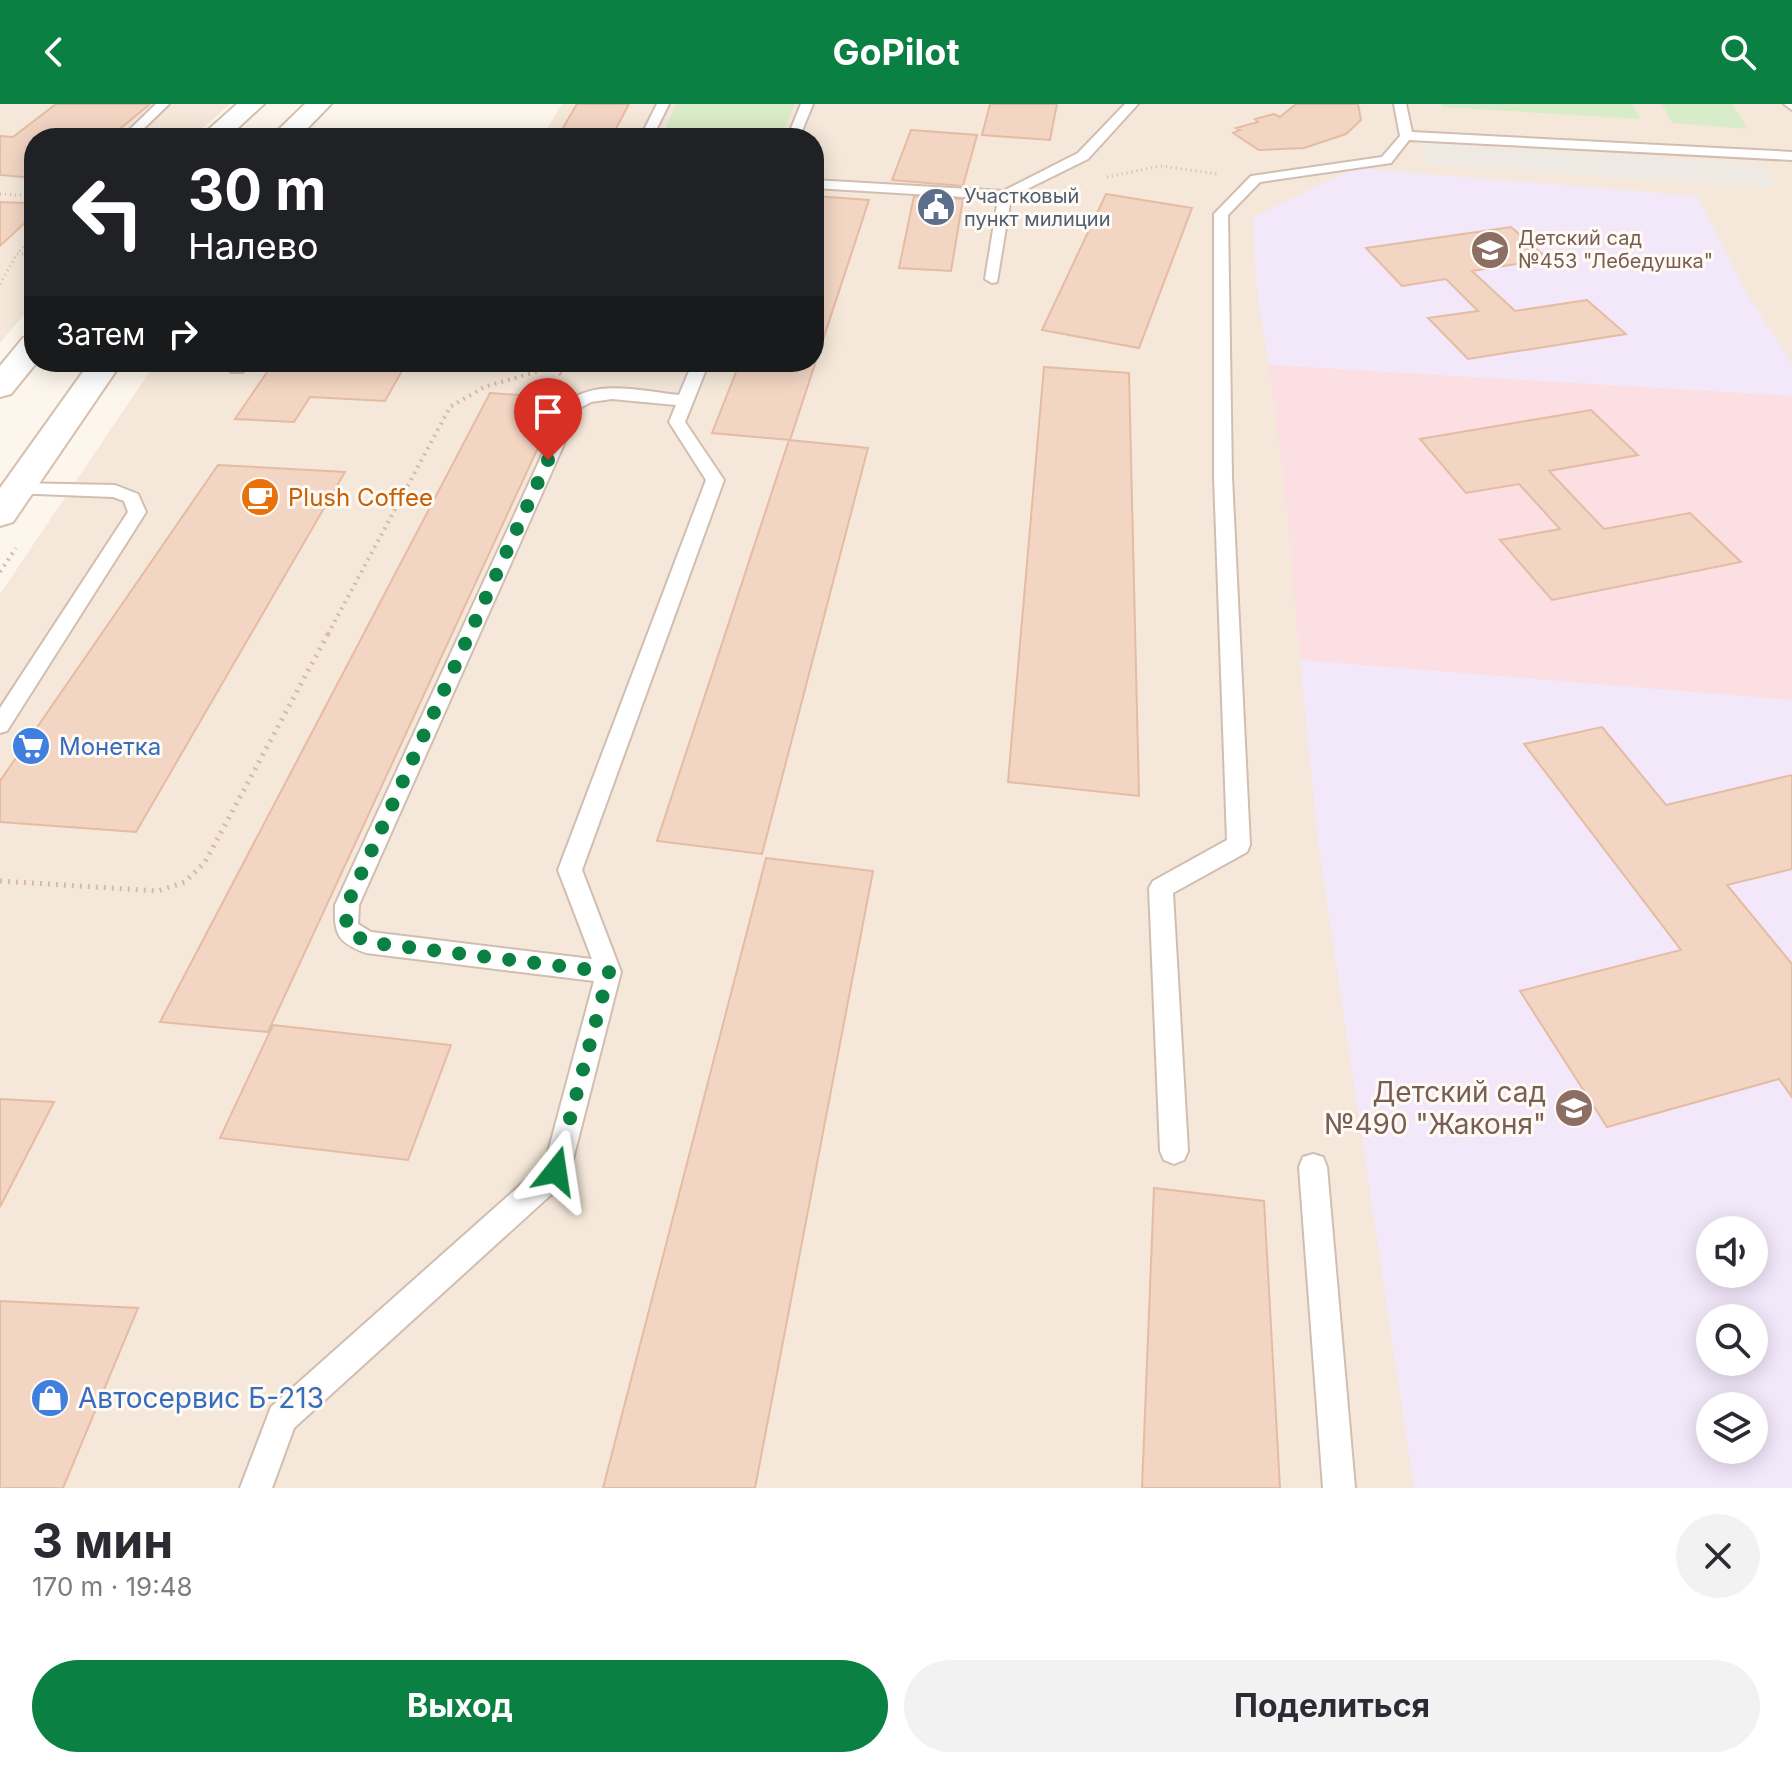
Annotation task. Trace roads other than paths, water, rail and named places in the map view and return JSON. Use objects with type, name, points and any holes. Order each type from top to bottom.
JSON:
[{"type":"main road","points":[[224,128],[252,104]]},
{"type":"main road","points":[[294,128],[319,104]]},
{"type":"main road","points":[[0,387],[24,357]]},
{"type":"main road","points":[[9,502],[99,372]]},
{"type":"lane","points":[[138,128],[163,104]]},
{"type":"lane","points":[[651,128],[663,104]]},
{"type":"lane","points":[[797,128],[807,104]]},
{"type":"lane","points":[[824,185],[1005,195],[1083,156],[1132,104]]},
{"type":"lane","points":[[1400,104],[1406,136]]},
{"type":"lane","points":[[1406,136],[1792,156]]},
{"type":"lane","points":[[1174,1151],[1161,888],[1239,845],[1223,477],[1221,214],[1256,179],[1386,160],[1406,136]]},
{"type":"lane","points":[[992,279],[1005,195]]},
{"type":"lane","points":[[256,1488],[282,1418],[556,1171],[609,972],[570,870],[715,480],[677,422],[697,372]]},
{"type":"lane","points":[[609,972],[366,942],[346,929],[347,905],[573,405],[585,397],[601,393],[685,401]]},
{"type":"lane","points":[[0,725],[137,512],[132,498],[115,491],[9,502]]},
{"type":"lane","points":[[1313,1167],[1339,1488]]},
{"type":"place","name":"Участковый пункт милиции","points":[[936,207]]},
{"type":"place","name":"Детский сад №453 \"Лебедушка\"","points":[[1490,250]]},
{"type":"place","name":"Plush Coffee","points":[[260,497]]},
{"type":"place","name":"Монетка","points":[[31,746]]},
{"type":"place","name":"Детский сад №490 \"Жаконя\"","points":[[1574,1108]]},
{"type":"place","name":"Автосервис Б-213","points":[[50,1398]]}]
